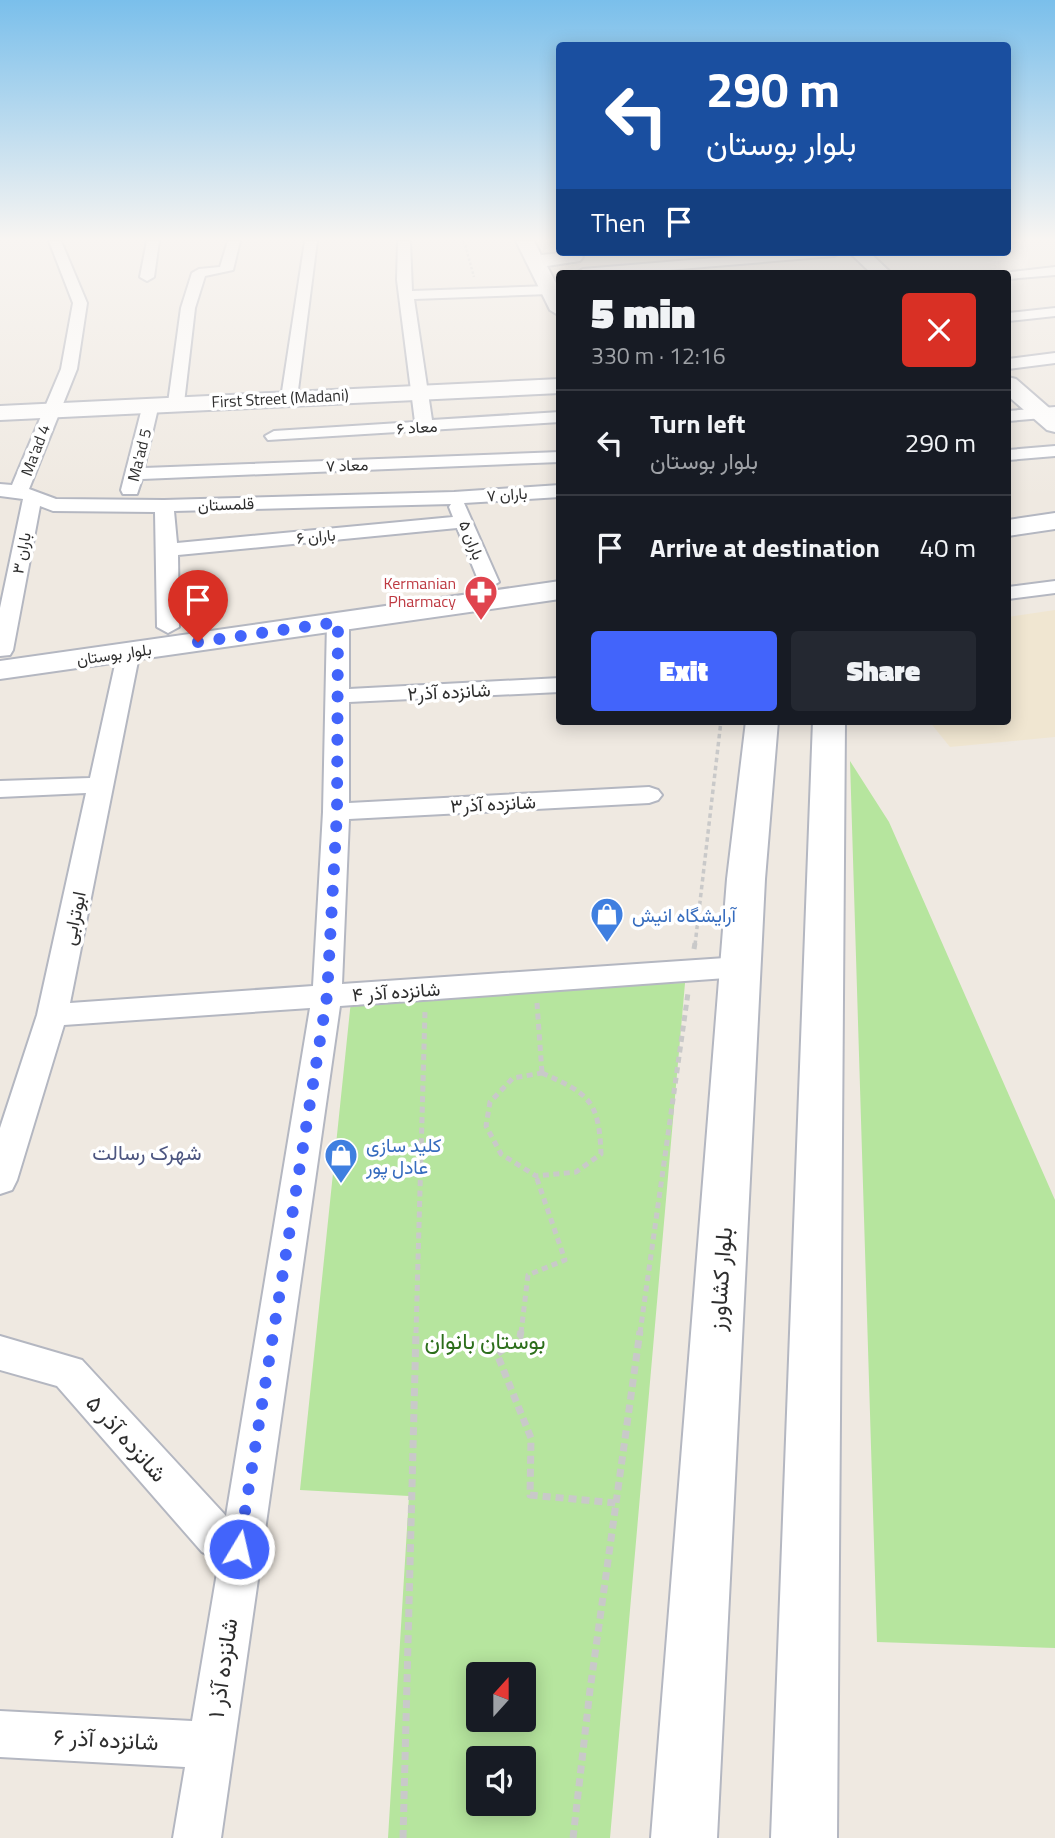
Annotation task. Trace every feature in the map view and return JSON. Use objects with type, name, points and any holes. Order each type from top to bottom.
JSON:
[{"type":"street","name":"Ma'ad 4","points":[[17,492],[69,369],[76,327]]},
{"type":"street","points":[[176,403],[185,327]]},
{"type":"street","points":[[289,398],[301,327]]},
{"type":"street","points":[[411,327],[424,426]]},
{"type":"street","points":[[1011,364],[1055,358]]},
{"type":"street","name":"First Street (Madani)","points":[[0,413],[556,386]]},
{"type":"street","points":[[1011,386],[1051,417]]},
{"type":"street","name":"Ma'ad 5","points":[[127,506],[151,404]]},
{"type":"street","points":[[1011,416],[1051,417]]},
{"type":"street","name":"معاد ۶","points":[[274,436],[556,417]]},
{"type":"street","points":[[1011,455],[1055,451]]},
{"type":"street","name":"معاد ۷","points":[[134,474],[556,457]]},
{"type":"street","name":"باران ۷","points":[[454,498],[556,491]]},
{"type":"street","name":"قلمستان","points":[[17,492],[53,505],[163,506],[454,498]]},
{"type":"street","name":"باران ۳","points":[[1,657],[17,492]]},
{"type":"street","name":"باران ۵","points":[[454,498],[489,582]]},
{"type":"street","points":[[163,506],[168,550],[168,627]]},
{"type":"street","points":[[1011,513],[1055,507]]},
{"type":"street","points":[[1011,528],[1055,521]]},
{"type":"street","name":"باران ۶","points":[[168,550],[464,522]]},
{"type":"street","name":"بلوار بوستان","points":[[1,657],[129,651],[220,629],[556,573]]},
{"type":"street","points":[[1011,593],[1055,587]]},
{"type":"street","name":"بلوار بوستان","points":[[1,657],[168,627],[220,629],[338,622],[556,591]]},
{"type":"street","name":"شانزده آذر ۱","points":[[197,1838],[239,1549],[327,996],[337,812],[338,622]]},
{"type":"street","name":"ابوترابی","points":[[0,1180],[52,1015],[129,651]]},
{"type":"street","name":"شانزده آذر۲","points":[[337,696],[556,685]]},
{"type":"street","name":"بلوار کشاورز","points":[[684,1838],[740,967],[762,725]]},
{"type":"street","points":[[804,1838],[829,725]]},
{"type":"street","points":[[0,789],[100,785]]},
{"type":"street","name":"شانزده آذر۳","points":[[337,812],[649,795]]},
{"type":"street","name":"شانزده آذر ۴","points":[[52,1015],[740,967]]},
{"type":"street","name":"شانزده آذر ۵","points":[[0,1353],[69,1372],[217,1537],[239,1549]]},
{"type":"street","name":"شانزده آذر ۶","points":[[0,1734],[211,1745]]},
{"type":"path","points":[[573,1838],[616,1503],[691,970],[721,725]]},
{"type":"path","points":[[536,981],[542,1073]]},
{"type":"path","points":[[402,1838],[425,989]]},
{"type":"path","points":[[542,1073],[580,1090],[600,1121],[601,1154],[576,1172],[536,1176],[500,1154],[486,1126],[490,1102],[513,1078],[542,1073]]},
{"type":"path","points":[[536,1176],[565,1260],[528,1275],[520,1337],[497,1353],[531,1438],[530,1495],[616,1503]]},
{"type":"shaded area","points":[[1055,610],[1055,737],[950,747],[932,725],[1011,725],[1011,617]]},
{"type":"green space","points":[[850,761],[889,822],[1055,1200],[1055,1648],[877,1642]]},
{"type":"green space","name":"بوستان بانوان","points":[[685,983],[610,1838],[388,1838],[409,1496],[300,1490],[352,991]]},
{"type":"place","name":"Kermanian Pharmacy","points":[[481,622]]},
{"type":"place","name":"آرایشگاه انیش","points":[[607,944]]},
{"type":"place","name":"کلید سازی عادل پور","points":[[341,1185]]},
{"type":"district","name":"شهرک رسالت","points":[[147,1152]]},
{"type":"route","points":[[198,642],[338,622],[337,812],[327,996],[239,1549]]}]
